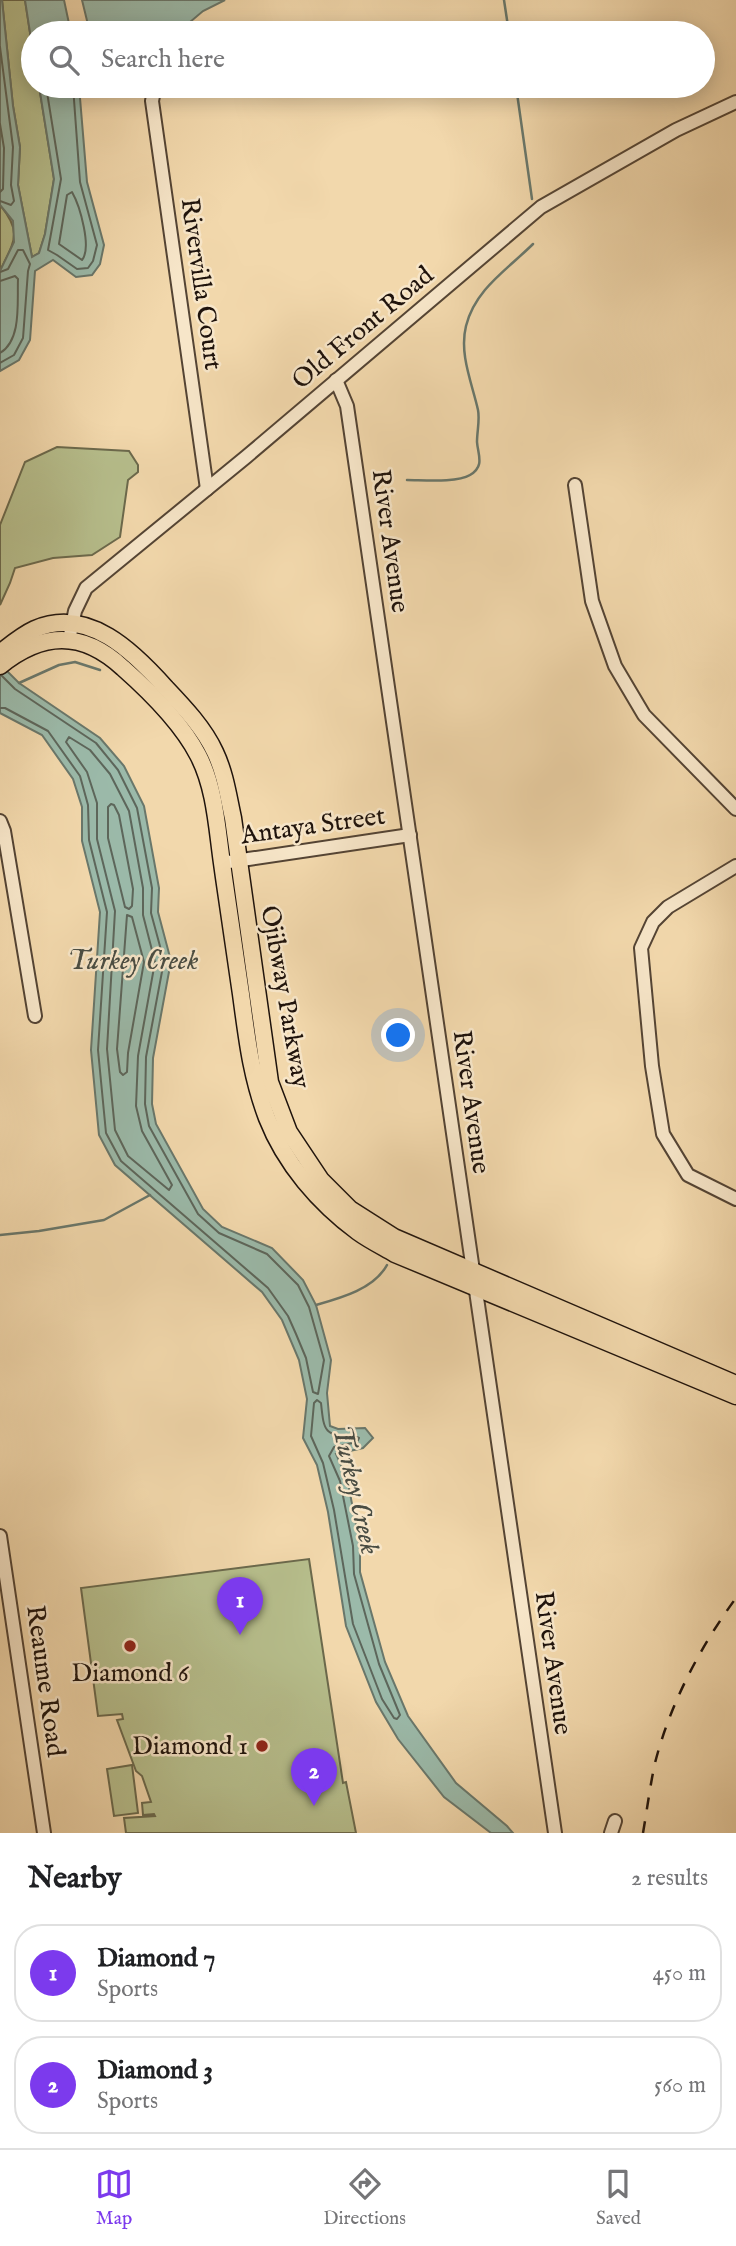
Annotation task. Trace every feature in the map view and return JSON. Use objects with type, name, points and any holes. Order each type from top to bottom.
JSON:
[{"type":"main road","name":"Ojibway Parkway","points":[[3,657],[20,637],[36,629],[59,624],[73,623],[93,628],[115,639],[162,683],[190,714],[214,749],[225,777],[233,818],[230,861]]},
{"type":"main road","name":"Ojibway Parkway","points":[[3,657],[51,640],[83,642],[113,658],[134,678],[184,733],[199,757],[230,861],[270,1082],[289,1132],[321,1180],[350,1209],[394,1237],[474,1278],[736,1396]]},
{"type":"main road","name":"Ojibway Parkway","points":[[474,1278],[736,1384]]},
{"type":"street","name":"Rivervilla Court","points":[[153,98],[206,489]]},
{"type":"street","name":"Old Front Road","points":[[69,640],[75,611],[86,588],[541,207],[676,130],[736,102]]},
{"type":"street","name":"River Avenue","points":[[336,380],[347,406],[555,1833]]},
{"type":"street","points":[[575,485],[592,601],[615,666],[644,715],[736,808]]},
{"type":"street","points":[[0,821],[4,831],[35,1016]]},
{"type":"street","name":"Antaya Street","points":[[230,861],[410,835]]},
{"type":"street","points":[[736,866],[668,907],[653,922],[641,948],[652,1066],[663,1134],[688,1175],[736,1199]]},
{"type":"street","name":"Reaume Road","points":[[0,1536],[2,1564],[44,1833]]},
{"type":"green space","points":[[2,0],[25,0],[28,21],[21,21],[21,98],[41,98],[54,179],[45,234],[39,253],[32,257],[18,185],[20,147]]},
{"type":"green space","points":[[0,205],[12,223],[14,237],[0,271]]},
{"type":"green space","points":[[57,447],[129,451],[138,465],[138,472],[128,480],[120,537],[92,555],[53,558],[15,568],[0,605],[0,525],[25,462]]},
{"type":"green space","points":[[309,1559],[343,1783],[346,1782],[356,1833],[126,1833],[124,1818],[155,1816],[143,1815],[142,1803],[151,1802],[117,1720],[123,1719],[122,1714],[98,1716],[81,1588]]},
{"type":"green space","points":[[132,1765],[138,1813],[114,1816],[107,1769]]},
{"type":"water","points":[[2,0],[20,147],[18,185],[32,257],[39,253],[45,234],[54,179],[41,98],[80,98],[87,182],[104,245],[100,264],[92,275],[76,277],[53,260],[35,271],[30,340],[19,360],[0,371],[0,271],[14,242],[13,221],[0,205]]},
{"type":"water","points":[[25,0],[64,0],[68,21],[28,21]]},
{"type":"water","points":[[82,0],[225,0],[203,11],[191,21],[87,21]]},
{"type":"water","name":"Turkey Creek","points":[[0,664],[19,683],[100,738],[124,766],[144,806],[159,888],[158,912],[171,961],[153,1058],[152,1104],[156,1124],[203,1209],[222,1227],[272,1248],[303,1280],[316,1305],[331,1360],[327,1393],[330,1426],[338,1429],[365,1428],[373,1438],[363,1448],[336,1454],[347,1478],[360,1545],[360,1572],[385,1662],[408,1716],[456,1783],[513,1833],[491,1833],[444,1797],[398,1739],[376,1702],[346,1626],[328,1512],[317,1465],[303,1438],[307,1399],[299,1360],[282,1320],[262,1292],[115,1165],[99,1135],[91,1050],[100,912],[82,841],[82,807],[73,779],[42,735],[0,713]]},
{"type":"waterway","points":[[504,0],[507,21]]},
{"type":"waterway","points":[[518,98],[532,199]]},
{"type":"waterway","points":[[407,480],[464,478],[478,468],[479,414],[465,358],[466,326],[470,313],[485,290],[533,244]]},
{"type":"waterway","points":[[19,683],[59,665],[75,662],[100,670]]},
{"type":"waterway","points":[[0,1235],[104,1220],[150,1195]]},
{"type":"waterway","points":[[316,1305],[346,1296],[365,1286],[387,1265]]},
{"type":"railway","points":[[643,1833],[655,1763],[669,1719],[710,1636],[736,1598]]},
{"type":"place","name":"Diamond 7","points":[[240,1635]]},
{"type":"place","name":"Diamond 6","points":[[130,1646]]},
{"type":"place","name":"Diamond 1","points":[[262,1746]]},
{"type":"place","name":"Diamond 3","points":[[314,1806]]}]
